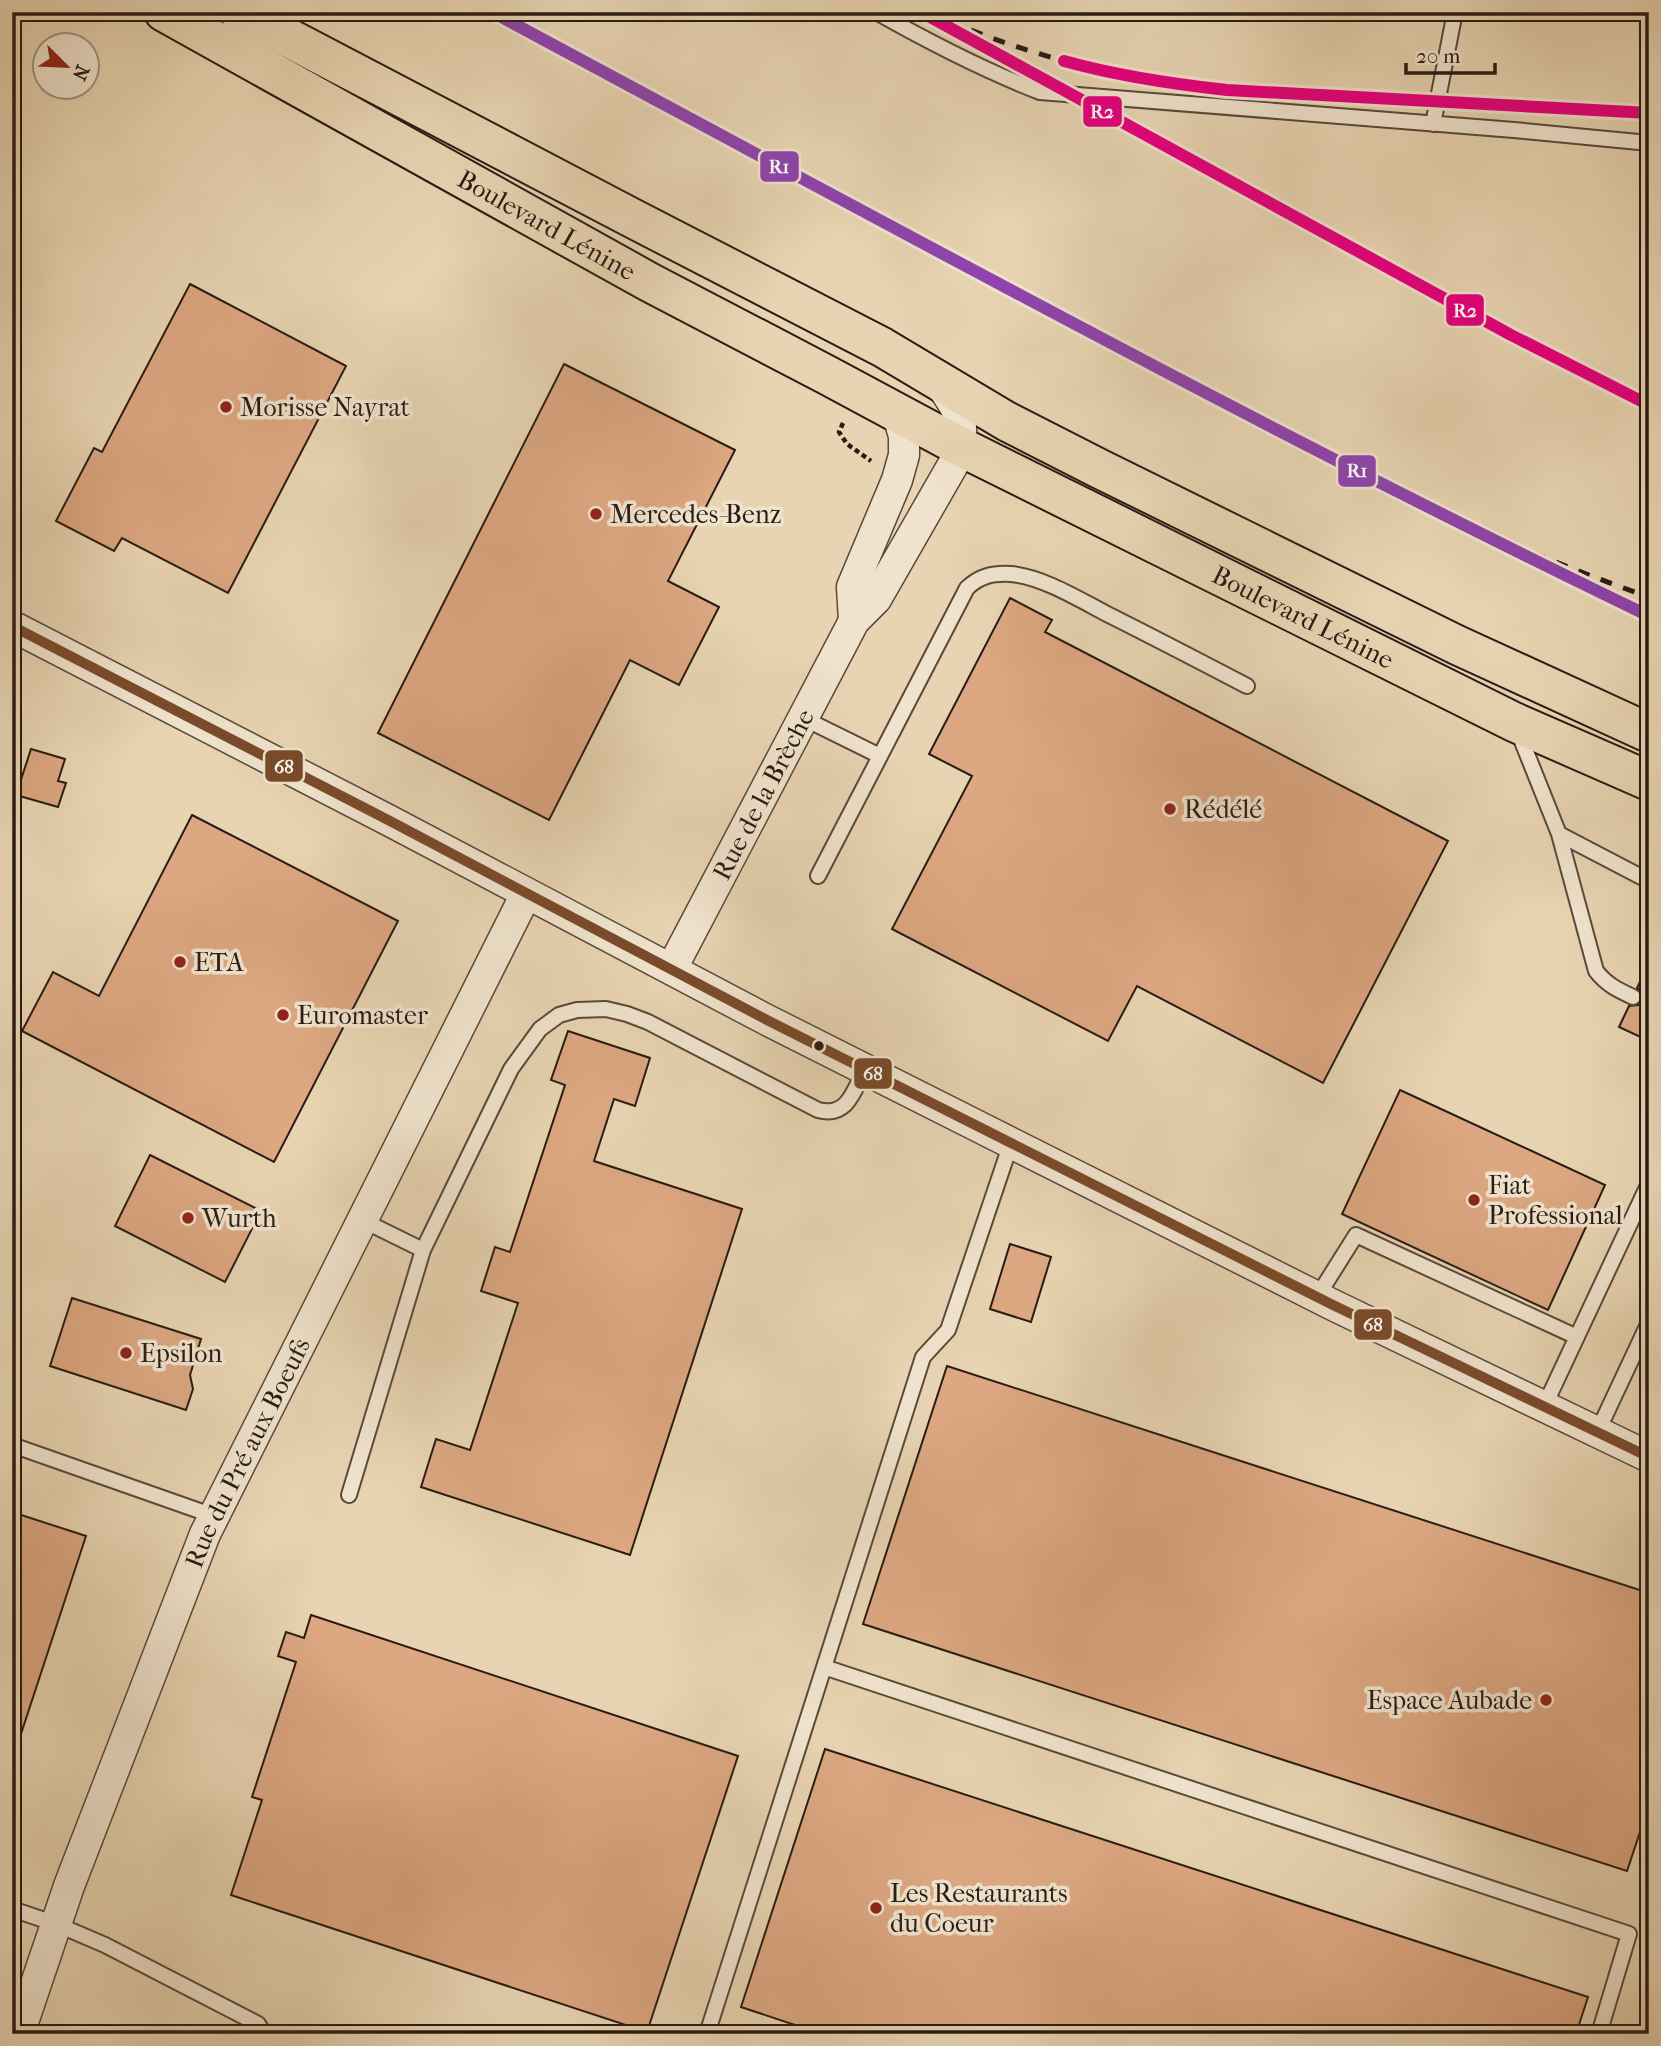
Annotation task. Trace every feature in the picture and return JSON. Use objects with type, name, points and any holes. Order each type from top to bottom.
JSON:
[{"type":"main road","name":"Boulevard Lénine","points":[[164,12],[649,282],[897,412],[939,439],[1514,722],[1649,780]]},
{"type":"main road","name":"Boulevard Lénine","points":[[239,12],[882,347],[1006,421],[1112,476],[1445,639],[1649,733]]},
{"type":"street","name":"Boulevard Lénine","points":[[936,379],[955,404],[939,439]]},
{"type":"street","name":"Boulevard Lénine","points":[[939,439],[976,418],[1006,421]]},
{"type":"street","name":"Rue de la Brèche","points":[[672,968],[854,621],[876,599],[944,483],[939,439]]},
{"type":"street","points":[[854,621],[852,587],[897,480],[939,439]]},
{"type":"street","points":[[12,626],[672,968],[767,1020],[1317,1297],[1649,1457]]},
{"type":"street","name":"Rue du Pré aux Boeufs","points":[[19,2034],[55,1924],[214,1516],[526,894]]},
{"type":"lane","points":[[876,12],[949,53],[1040,92],[1649,143]]},
{"type":"lane","points":[[1433,124],[1455,12]]},
{"type":"lane","points":[[818,876],[967,588],[978,578],[1011,574],[1036,580],[1247,685]]},
{"type":"lane","points":[[803,718],[880,756]]},
{"type":"lane","points":[[1514,722],[1559,834],[1596,971],[1613,988],[1633,997]]},
{"type":"lane","points":[[1559,834],[1649,881]]},
{"type":"lane","points":[[349,1495],[424,1250],[511,1069],[540,1029],[559,1015],[577,1010],[606,1009],[627,1014],[828,1113],[847,1104],[865,1069]]},
{"type":"lane","points":[[707,2034],[923,1357],[947,1329],[1011,1143]]},
{"type":"lane","points":[[1544,1408],[1649,1183]]},
{"type":"lane","points":[[362,1220],[424,1250]]},
{"type":"lane","points":[[1317,1297],[1356,1234],[1577,1337]]},
{"type":"lane","points":[[1597,1433],[1649,1322]]},
{"type":"lane","points":[[12,1445],[214,1516]]},
{"type":"lane","points":[[824,1667],[1629,1934],[1599,2034]]},
{"type":"lane","points":[[12,1909],[105,1945],[258,2024],[264,2034]]},
{"type":"building","name":"Morisse Nayrat","points":[[190,284],[346,366],[228,593],[122,538],[114,551],[56,521],[94,448],[102,452]]},
{"type":"building","points":[[564,364],[735,450],[668,581],[719,607],[679,685],[630,660],[549,820],[378,733]]},
{"type":"building","name":"Rédélé","points":[[1010,598],[1052,620],[1045,632],[1448,841],[1323,1083],[1137,986],[1108,1041],[892,929],[972,776],[929,754]]},
{"type":"building","points":[[31,749],[65,759],[58,781],[66,783],[58,807],[16,795]]},
{"type":"building","points":[[192,815],[398,921],[274,1162],[22,1031],[53,972],[99,996]]},
{"type":"building","points":[[1649,963],[1649,1041],[1619,1027],[1629,1006],[1638,1005],[1642,1000],[1641,992],[1637,988]]},
{"type":"building","points":[[568,1031],[650,1058],[635,1106],[614,1099],[594,1161],[742,1209],[630,1555],[421,1487],[436,1439],[470,1450],[518,1303],[481,1291],[495,1247],[510,1252],[565,1085],[551,1080]]},
{"type":"building","name":"Fiat Professional","points":[[1400,1090],[1605,1185],[1548,1310],[1342,1214]]},
{"type":"building","name":"Wurth","points":[[150,1155],[261,1211],[225,1282],[115,1226]]},
{"type":"building","points":[[1010,1244],[1051,1257],[1031,1322],[990,1309]]},
{"type":"building","name":"Epsilon","points":[[72,1298],[201,1339],[190,1375],[193,1389],[186,1410],[50,1366]]},
{"type":"building","points":[[947,1366],[1649,1593],[1649,1805],[1627,1871],[863,1624]]},
{"type":"building","points":[[12,1512],[86,1536],[17,1746],[12,1745]]},
{"type":"building","points":[[311,1615],[738,1756],[647,2032],[231,1895],[262,1800],[252,1797],[296,1662],[278,1656],[286,1632],[304,1638]]},
{"type":"building","points":[[825,1749],[1588,1997],[1576,2034],[822,2034],[741,2007]]},
{"type":"railway","points":[[921,12],[1511,335],[1649,405]]},
{"type":"railway","points":[[971,30],[1065,61],[1129,76],[1194,86],[1649,113]]},
{"type":"railway","points":[[1402,495],[1524,549],[1649,597]]},
{"type":"transit line","name":"R1","points":[[492,12],[1212,396],[1649,616]]},
{"type":"transit line","name":"R2","points":[[921,12],[1511,335],[1649,405]]},
{"type":"transit line","name":"R2","points":[[1064,61],[1145,79],[1227,90],[1649,113]]},
{"type":"transit line","name":"68","points":[[12,626],[767,1020],[1333,1305],[1649,1457]]},
{"type":"place","name":"Morisse Nayrat","points":[[226,407]]},
{"type":"place","name":"Mercedes-Benz","points":[[596,514]]},
{"type":"place","name":"Rédélé","points":[[1170,809]]},
{"type":"place","name":"ETA","points":[[180,962]]},
{"type":"place","name":"Euromaster","points":[[283,1015]]},
{"type":"place","name":"Fiat Professional","points":[[1474,1200]]},
{"type":"place","name":"Wurth","points":[[188,1218]]},
{"type":"place","name":"Epsilon","points":[[126,1353]]},
{"type":"place","name":"Espace Aubade","points":[[1546,1700]]},
{"type":"place","name":"Les Restaurants du Coeur","points":[[876,1908]]}]
